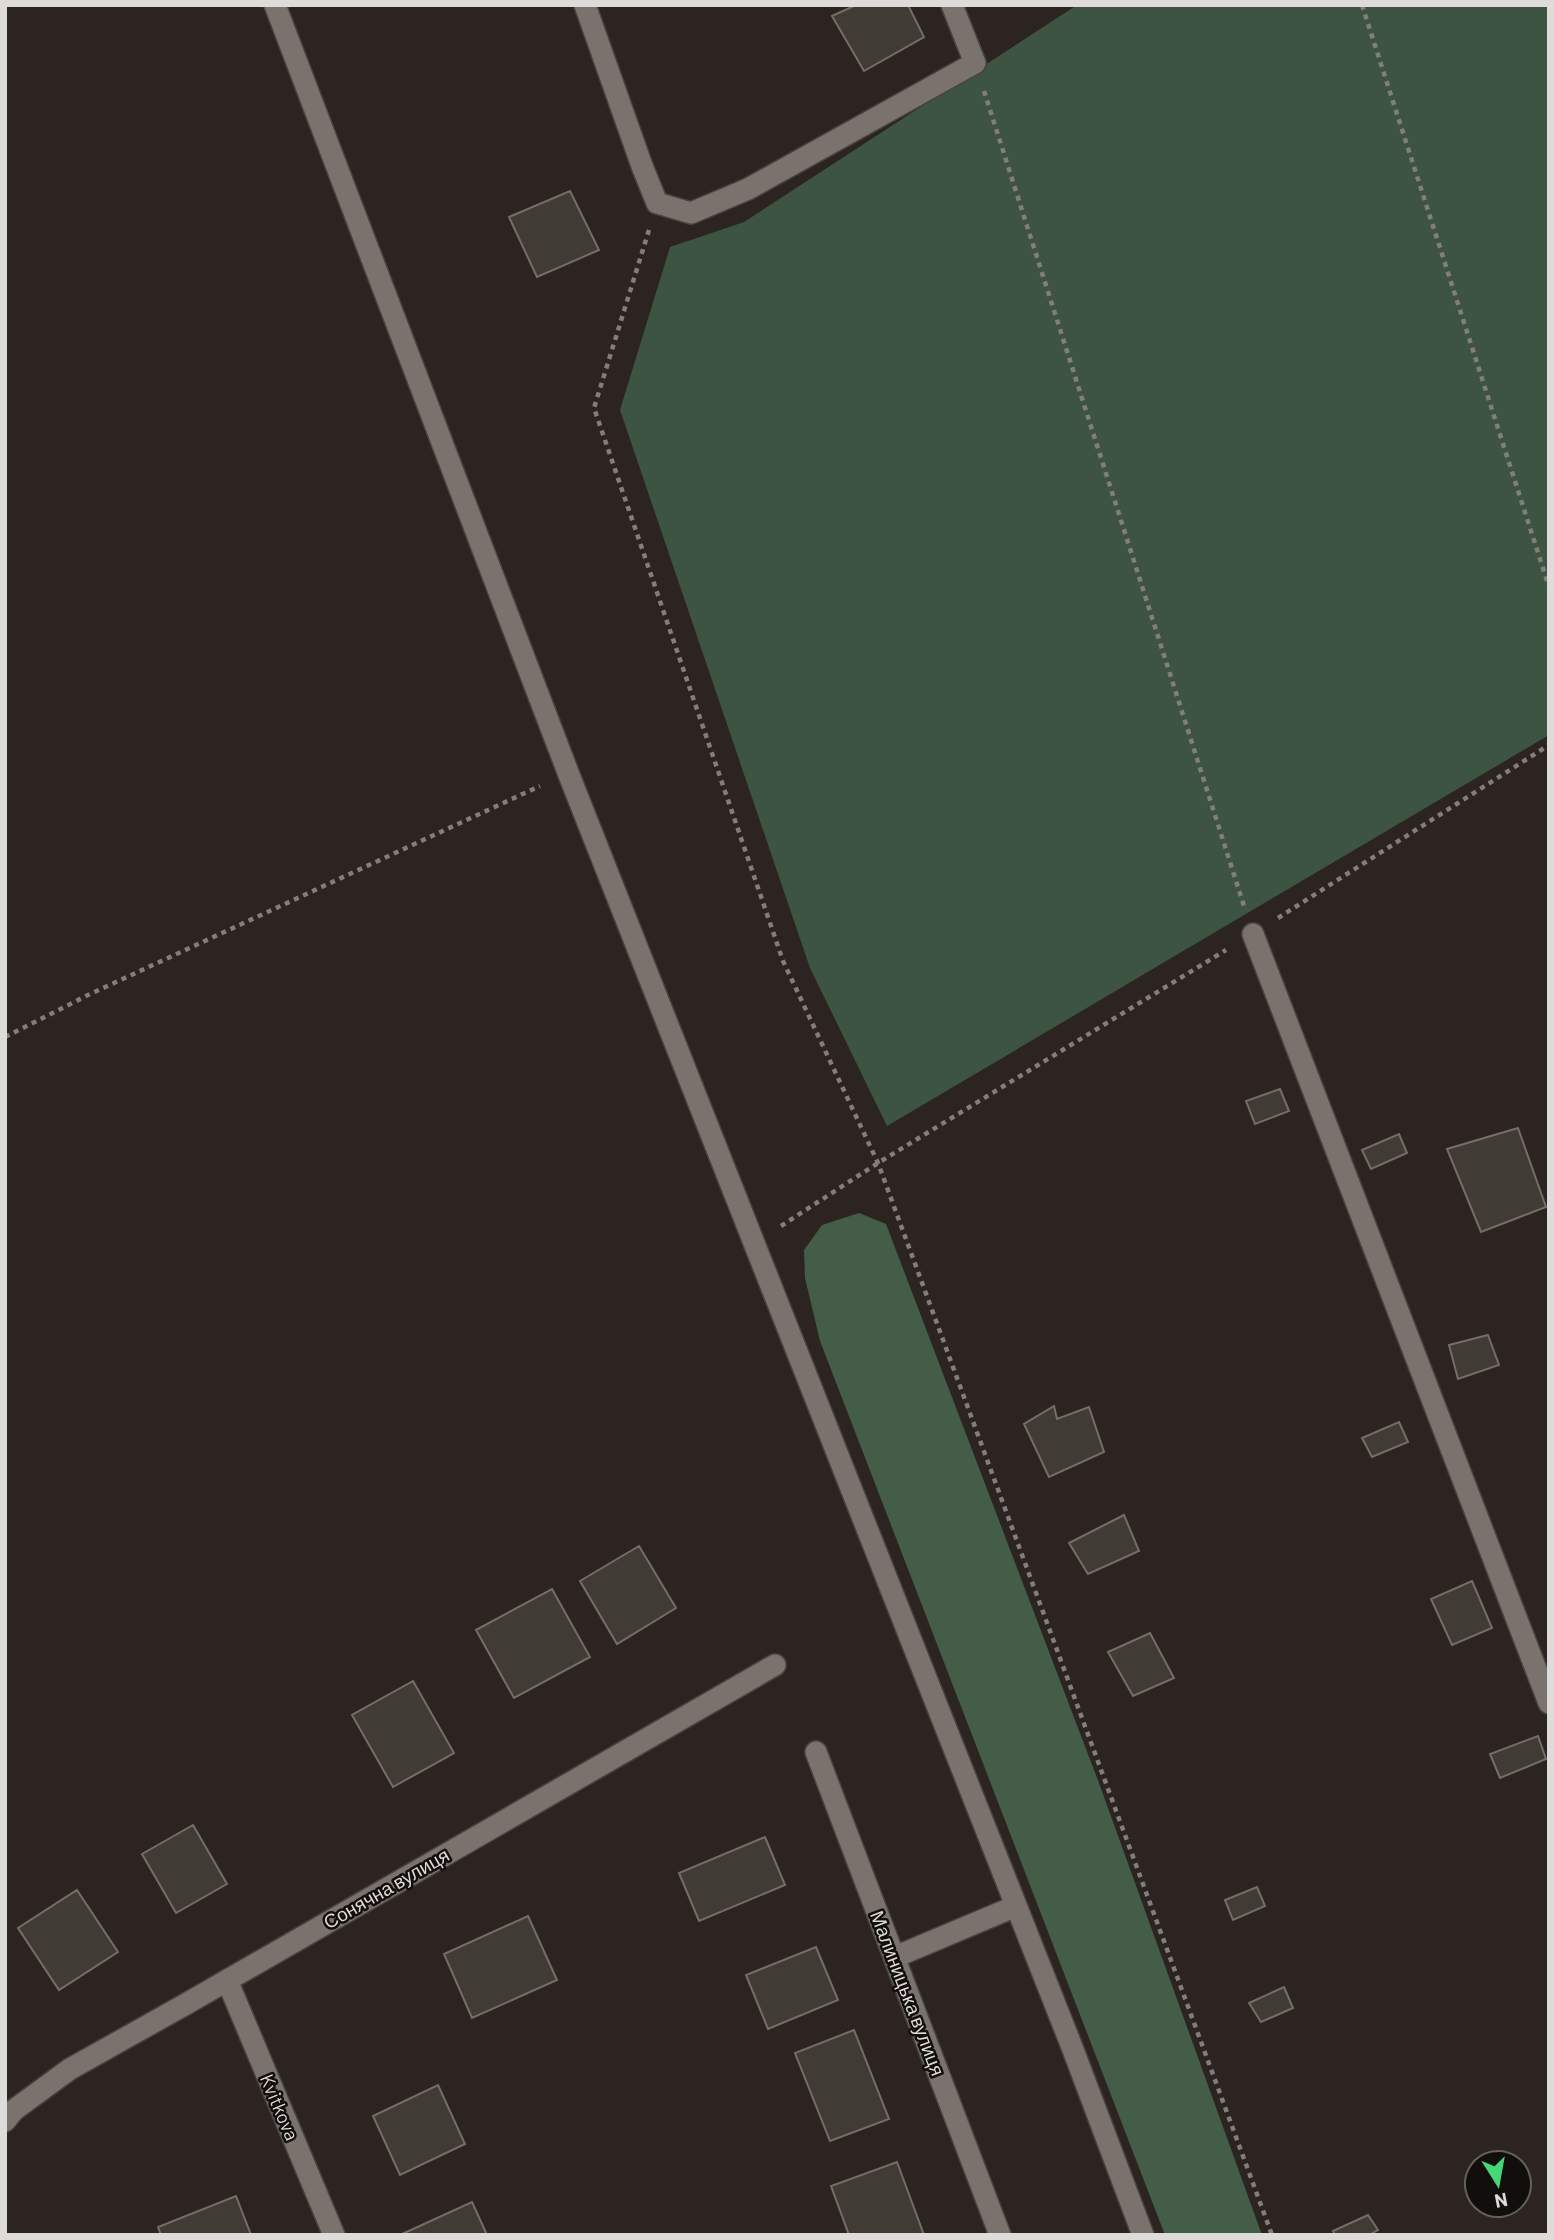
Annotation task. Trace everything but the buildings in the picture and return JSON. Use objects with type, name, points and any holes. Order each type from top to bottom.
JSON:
[{"type":"street","points":[[275,5],[569,775],[1016,1906],[1143,2235]]},
{"type":"street","points":[[585,5],[657,203],[691,213],[748,189],[975,63],[952,5]]},
{"type":"street","points":[[1253,934],[1549,1703]]},
{"type":"street","name":"Сонячна вулиця","points":[[5,2121],[14,2110],[70,2068],[775,1665]]},
{"type":"street","name":"Малиницька вулиця","points":[[816,1752],[1000,2235]]},
{"type":"street","points":[[894,1957],[1016,1906]]},
{"type":"street","name":"Kvitkova","points":[[227,1980],[334,2235]]},
{"type":"path","points":[[1362,5],[1549,587]]},
{"type":"path","points":[[975,63],[1253,934]]},
{"type":"path","points":[[657,203],[594,408],[783,961],[878,1163],[1272,2235]]},
{"type":"path","points":[[753,1244],[878,1163],[1253,934],[1549,745]]},
{"type":"path","points":[[5,1037],[88,995],[523,793],[569,775]]},
{"type":"green space","points":[[1077,5],[1549,5],[1549,735],[887,1126],[810,968],[620,410],[670,247],[744,222]]},
{"type":"green space","points":[[859,1213],[886,1224],[1099,1783],[1262,2235],[1165,2235],[820,1341],[805,1278],[804,1250],[822,1225]]}]
